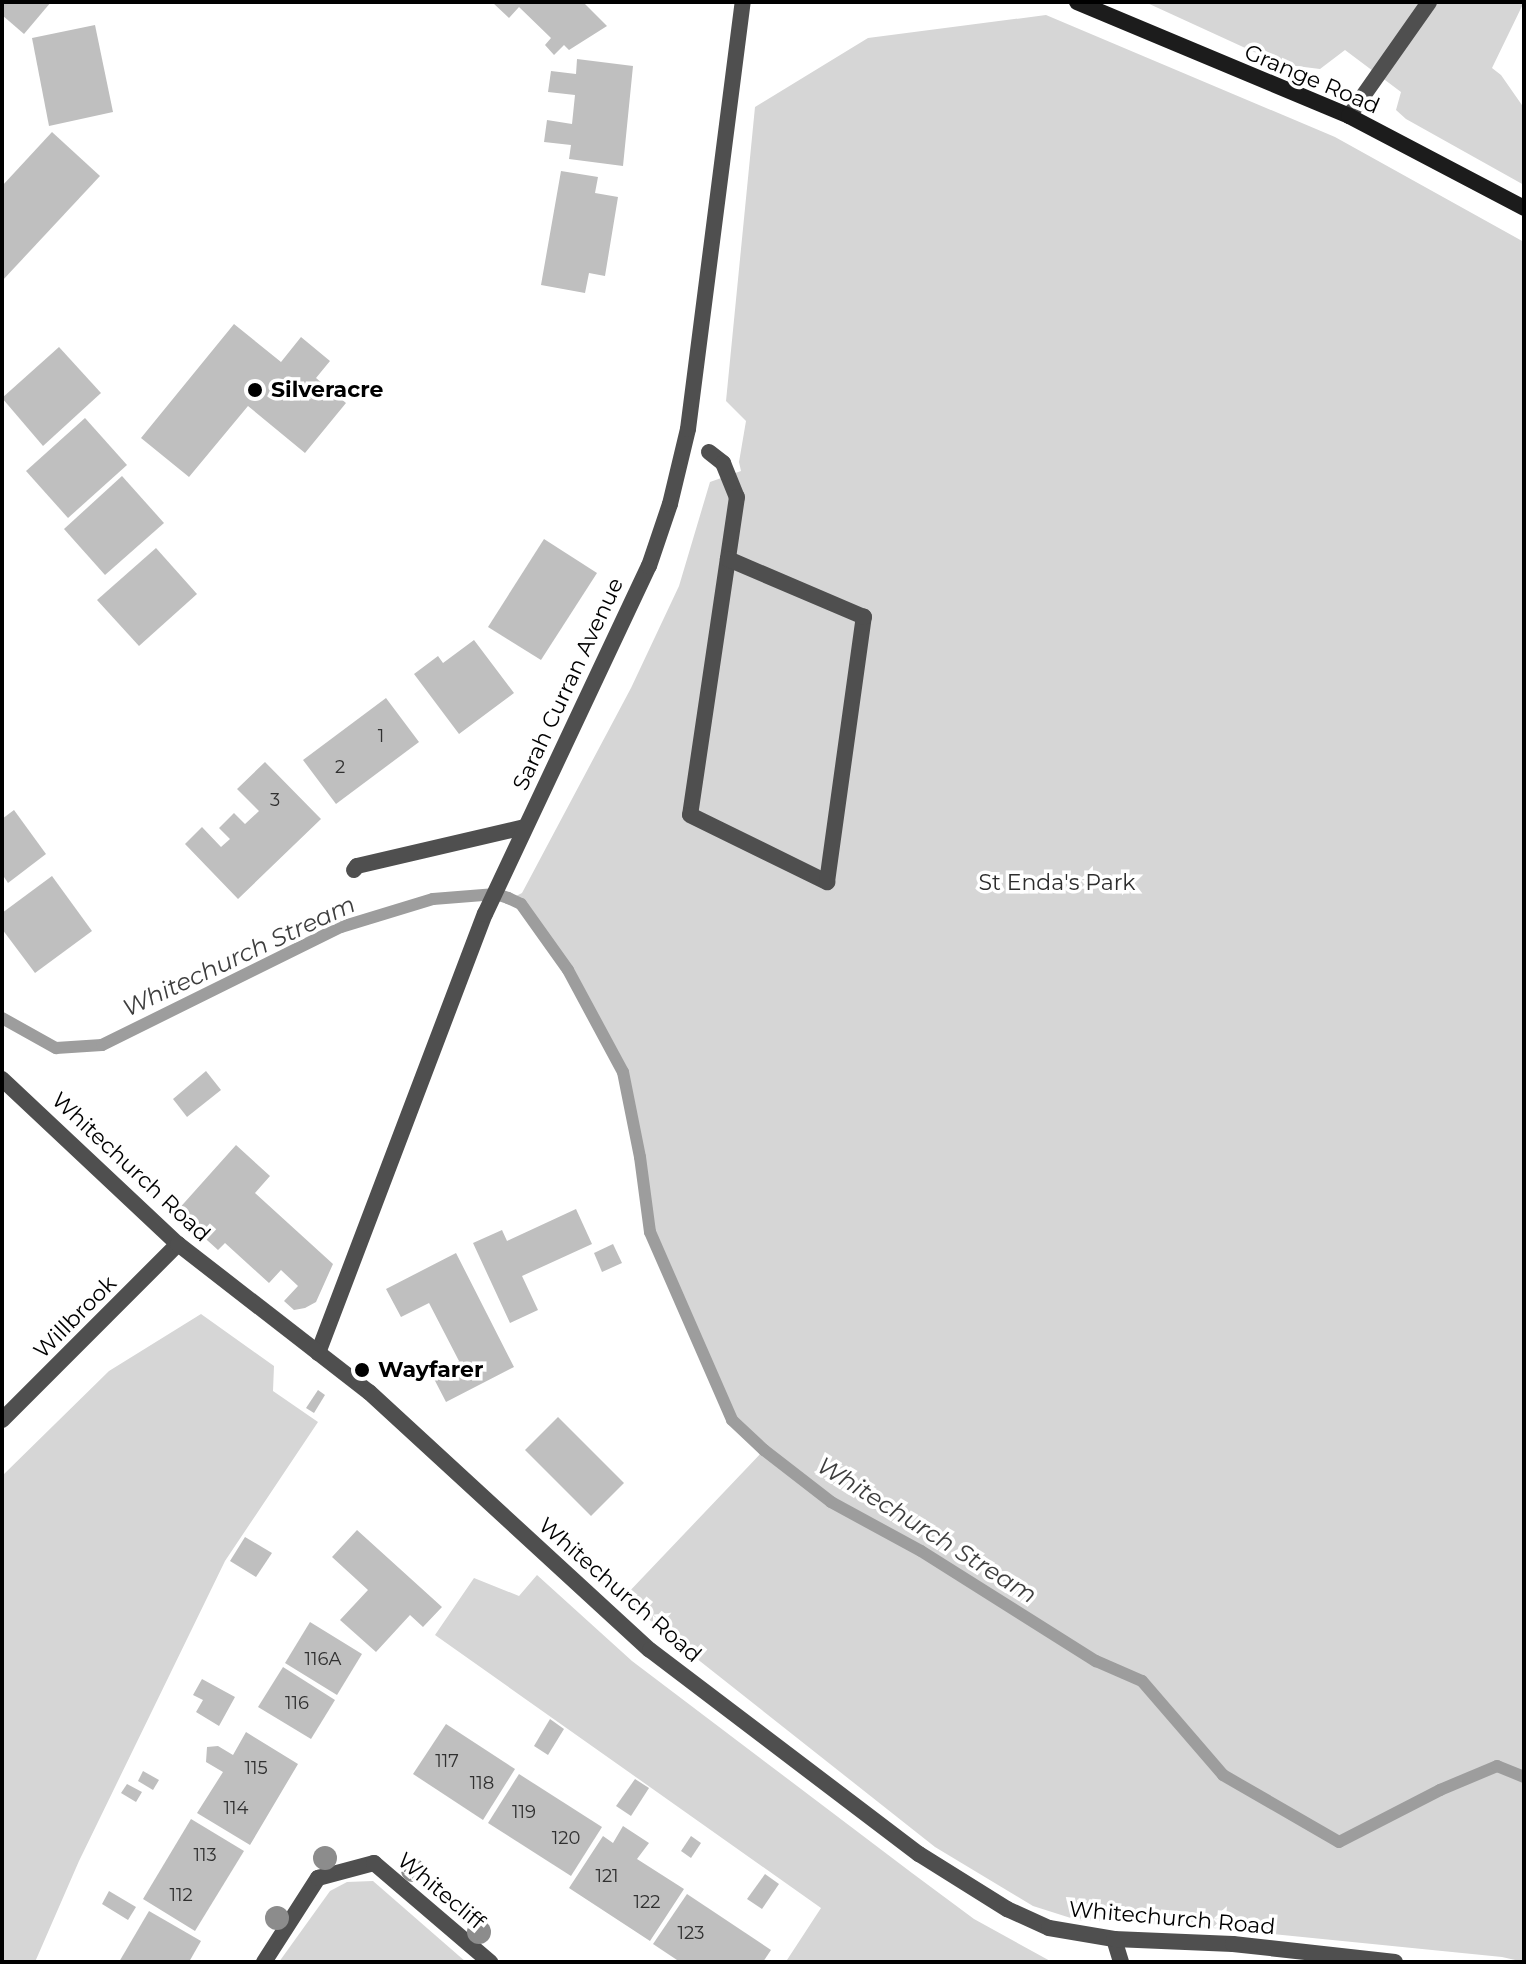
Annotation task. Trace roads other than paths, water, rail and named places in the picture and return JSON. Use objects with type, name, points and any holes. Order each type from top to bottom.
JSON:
[{"type":"main road","name":"Grange Road","points":[[1077,2],[1349,116],[1524,208]]},
{"type":"street","name":"Sarah Curran Avenue","points":[[318,1353],[495,893],[649,566],[670,504],[688,429],[743,2]]},
{"type":"street","points":[[1349,116],[1429,2]]},
{"type":"street","points":[[709,452],[723,463],[737,497],[690,815],[827,882],[864,617],[728,559]]},
{"type":"street","points":[[354,870],[357,866],[524,827]]},
{"type":"street","name":"Whitechurch Road","points":[[2,1079],[178,1244],[410,1429],[650,1650],[919,1854],[1027,1921],[1059,1931],[1114,1939],[1233,1944],[1395,1962]]},
{"type":"street","name":"Willbrook","points":[[2,1420],[178,1244]]},
{"type":"street","name":"Whitecliff","points":[[264,1962],[318,1878],[374,1863],[490,1962]]},
{"type":"street","points":[[1114,1939],[1121,1962]]},
{"type":"waterway","name":"Whitechurch Stream","points":[[2,1018],[56,1048],[102,1045],[341,927],[433,899],[496,894],[521,904],[568,970],[623,1072],[640,1157],[650,1232],[732,1420],[764,1450],[831,1502],[921,1551],[1096,1661],[1142,1681],[1223,1775],[1339,1842],[1440,1790],[1497,1766],[1524,1777]]},
{"type":"place","name":"Silveracre","points":[[255,390]]},
{"type":"place","name":"Wayfarer","points":[[362,1370]]},
{"type":"park label","name":"St Enda's Park","points":[[1057,883]]}]
